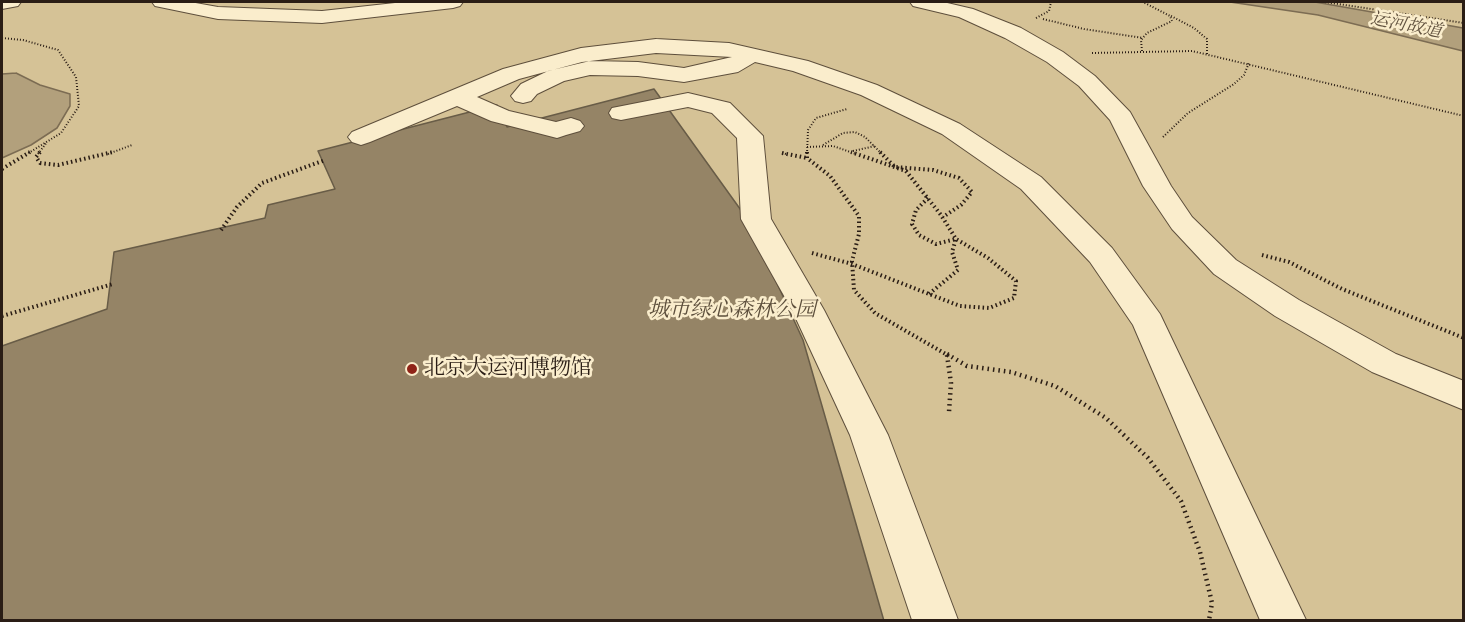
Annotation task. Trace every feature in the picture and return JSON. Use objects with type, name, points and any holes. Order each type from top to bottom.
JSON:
[{"type":"street","points":[[2,3],[11,2]]},
{"type":"street","points":[[162,2],[218,13],[322,17],[453,2]]},
{"type":"street","points":[[920,2],[976,17],[1013,33],[1055,57],[1087,81],[1121,117],[1157,186],[1182,223],[1225,267],[1287,308],[1384,363],[1464,396]]},
{"type":"street","points":[[361,137],[511,74],[581,54],[656,46],[729,50],[801,66],[869,90],[951,129],[1031,183],[1101,255],[1148,322],[1283,621]]},
{"type":"street","points":[[523,96],[529,89],[556,76],[590,68],[638,69],[684,75],[730,67],[755,56]]},
{"type":"street","points":[[457,97],[500,116],[556,130],[652,105],[688,100],[721,108],[750,136],[756,219],[808,310],[869,435],[935,621]]},
{"type":"path","points":[[1143,2],[1194,28],[1207,39],[1209,49],[1207,54]]},
{"type":"path","points":[[1325,2],[1443,22],[1464,23]]},
{"type":"path","points":[[1028,16],[1084,29],[1143,38],[1172,21],[1170,16]]},
{"type":"path","points":[[2,38],[23,40],[58,50],[76,77],[79,106],[61,133],[2,169]]},
{"type":"path","points":[[1142,51],[1143,38]]},
{"type":"path","points":[[1055,57],[1142,51],[1192,51],[1464,116]]},
{"type":"path","points":[[1142,154],[1188,113],[1234,84],[1244,75],[1249,63]]},
{"type":"path","points":[[807,158],[808,130],[816,118],[847,109],[894,102]]},
{"type":"path","points":[[821,146],[843,133],[855,132],[866,136],[895,167],[933,170],[958,178],[972,192],[961,205],[943,217]]},
{"type":"path","points":[[215,238],[237,207],[262,183],[326,159],[361,137]]},
{"type":"path","points":[[48,141],[46,148],[36,157],[40,163],[58,165],[111,153],[132,145]]},
{"type":"path","points":[[803,251],[852,264],[960,306],[989,308],[1014,298],[1016,281],[988,258],[956,239],[943,217],[906,171],[833,146],[807,147]]},
{"type":"path","points":[[853,152],[876,146]]},
{"type":"path","points":[[782,153],[807,158],[830,176],[858,216],[859,234],[852,264],[854,290],[875,313],[968,366],[1011,372],[1055,386],[1106,418],[1148,458],[1181,501],[1205,573],[1212,603],[1209,621]]},
{"type":"path","points":[[928,198],[916,210],[912,224],[919,235],[936,244],[956,239]]},
{"type":"path","points":[[929,294],[958,270],[952,252],[956,239]]},
{"type":"path","points":[[1225,267],[1260,254],[1289,262],[1342,290],[1464,338]]},
{"type":"path","points":[[2,316],[121,281]]},
{"type":"path","points":[[947,355],[951,383],[949,412]]},
{"type":"green space","name":"城市绿心森林公园","points":[[2,2],[1463,2],[1463,620],[2,620]]},
{"type":"water","name":"运河故道","points":[[1230,2],[1315,2],[1463,28],[1463,51],[1318,15]]},
{"type":"water","points":[[16,73],[40,85],[70,94],[70,106],[57,128],[31,145],[2,158],[2,74]]},
{"type":"building","name":"北京大运河博物馆","points":[[654,89],[748,220],[803,340],[884,621],[2,621],[2,346],[107,309],[114,252],[265,218],[268,205],[335,189],[318,151],[497,105],[507,127]]},
{"type":"place","name":"北京大运河博物馆","points":[[412,369]]}]
